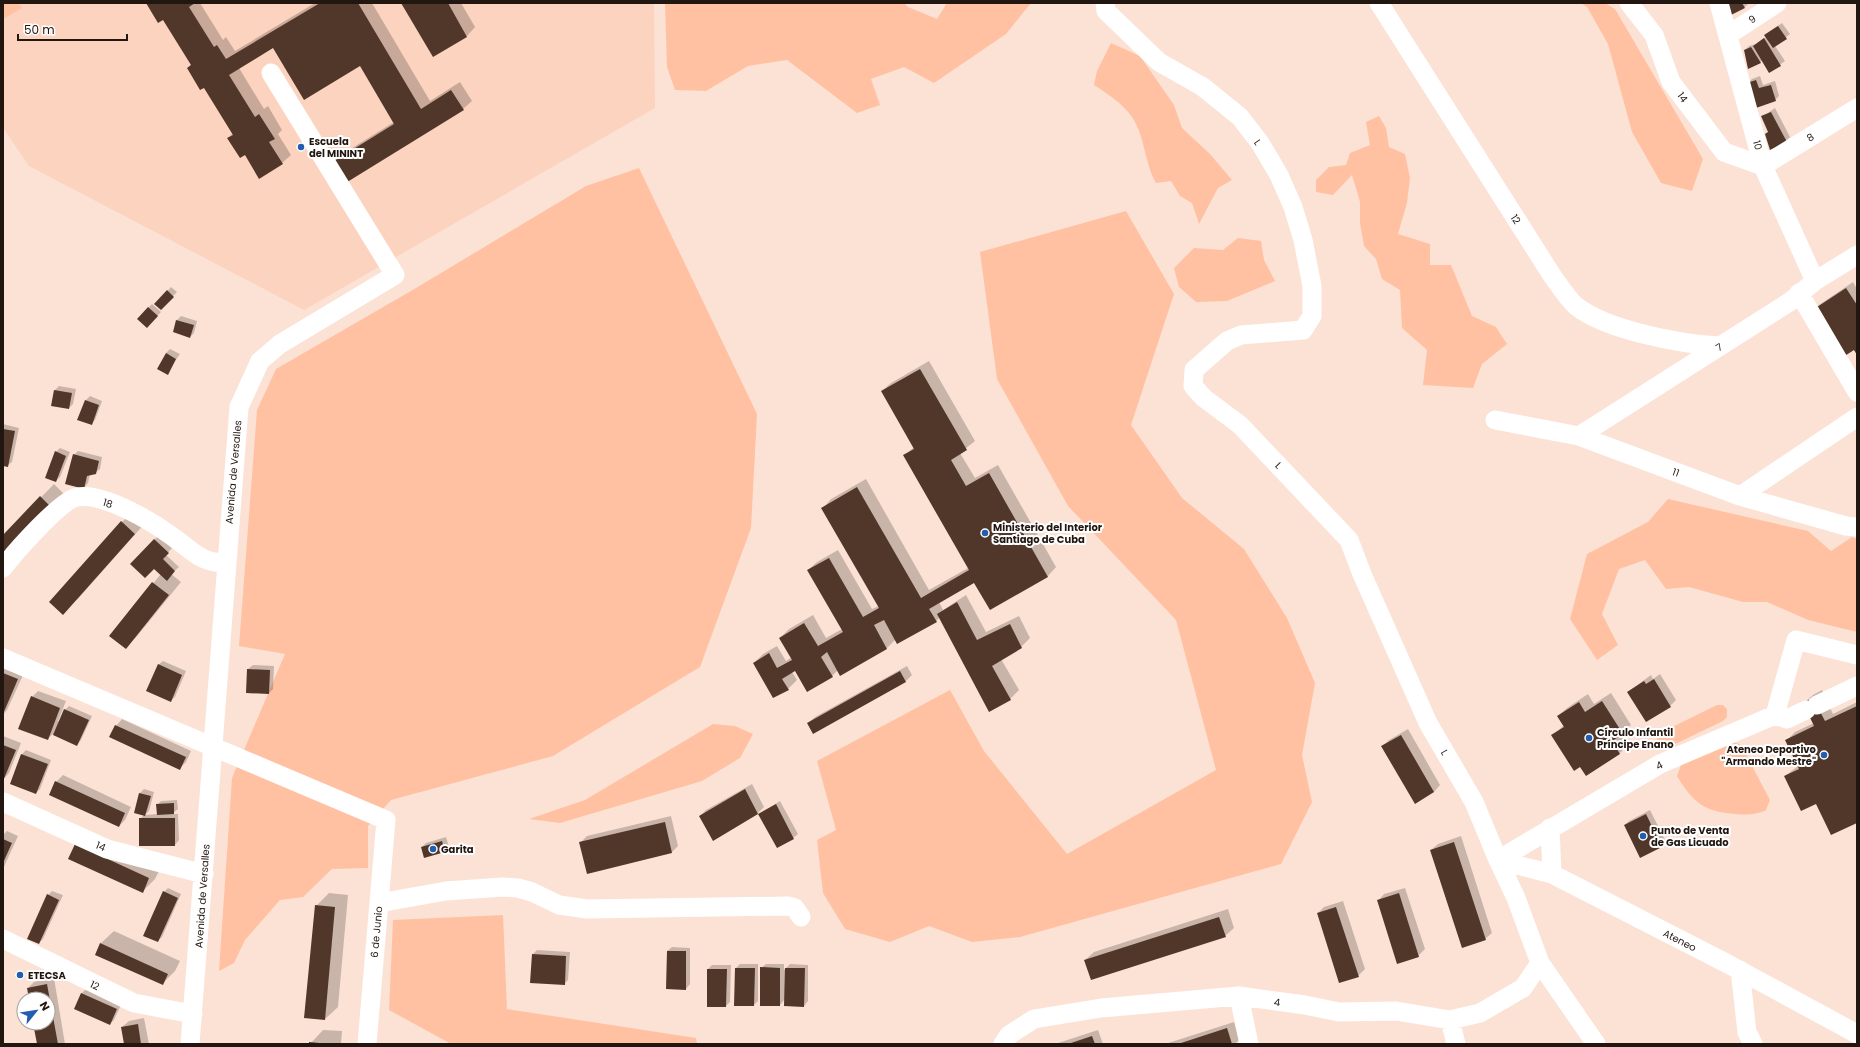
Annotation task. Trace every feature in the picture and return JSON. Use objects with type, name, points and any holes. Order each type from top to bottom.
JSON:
[{"type":"street","name":"L","points":[[1105,3],[1106,12],[1159,62],[1203,87],[1240,117],[1260,143],[1285,188],[1293,207],[1303,240],[1312,286],[1312,316],[1303,330],[1241,335],[1227,341],[1194,370],[1193,386],[1204,398],[1240,425],[1349,540],[1428,723],[1474,802],[1498,860],[1516,898],[1540,963],[1596,1044]]},
{"type":"street","name":"12","points":[[1379,3],[1553,277],[1575,305],[1593,316],[1622,327],[1688,344],[1719,346]]},
{"type":"street","name":"14","points":[[1629,3],[1654,34],[1671,82],[1724,152],[1764,166]]},
{"type":"street","name":"10","points":[[1719,3],[1764,166],[1815,281]]},
{"type":"street","name":"9","points":[[1728,34],[1777,3]]},
{"type":"street","name":"Avenida de Versalles","points":[[190,1044],[239,407],[260,361],[280,344],[395,275],[271,73]]},
{"type":"street","name":"8","points":[[1764,166],[1857,108]]},
{"type":"street","name":"7","points":[[1580,436],[1791,301],[1815,281],[1857,255]]},
{"type":"street","points":[[1799,293],[1857,392]]},
{"type":"street","points":[[1740,496],[1857,417]]},
{"type":"street","name":"11","points":[[1495,420],[1580,436],[1740,496],[1846,526],[1857,527]]},
{"type":"street","name":"18","points":[[3,568],[17,551],[62,505],[75,497],[84,496],[108,502],[143,518],[207,561],[226,563]]},
{"type":"street","points":[[1775,715],[1796,640],[1857,655]]},
{"type":"street","points":[[3,658],[212,747]]},
{"type":"street","name":"4","points":[[1498,860],[1660,764],[1775,715],[1787,719],[1857,686]]},
{"type":"street","name":"6 de Junio","points":[[212,747],[386,820],[367,1044]]},
{"type":"street","name":"14","points":[[3,802],[107,849],[204,874]]},
{"type":"street","points":[[1550,828],[1552,874]]},
{"type":"street","name":"Ateneo","points":[[1498,860],[1552,874],[1740,970],[1857,1034]]},
{"type":"street","points":[[379,903],[446,891],[503,887],[518,888],[532,892],[559,905],[587,909],[788,906],[796,908],[801,917]]},
{"type":"street","name":"12","points":[[3,940],[134,1003],[193,1014]]},
{"type":"street","name":"4","points":[[1003,1044],[1009,1036],[1034,1019],[1102,1008],[1239,996],[1305,1005],[1339,1012],[1396,1011],[1450,1020],[1480,1013],[1523,988],[1540,963]]},
{"type":"street","points":[[1740,970],[1747,1032],[1753,1044]]},
{"type":"street","points":[[1239,996],[1249,1044]]},
{"type":"street","points":[[1450,1020],[1456,1044]]},
{"type":"shaded area","name":"Escuela del MININT","points":[[3,3],[654,3],[655,108],[304,310],[29,166],[3,128]]},
{"type":"shaded area","points":[[3,3],[19,3],[22,8],[3,19]]},
{"type":"shaded area","points":[[665,3],[904,3],[908,7],[937,19],[947,3],[1031,3],[1006,34],[934,83],[904,67],[871,79],[880,105],[857,113],[787,60],[748,66],[706,91],[675,90],[667,67]]},
{"type":"shaded area","points":[[1581,3],[1605,3],[1615,9],[1703,159],[1692,191],[1661,183],[1632,132],[1608,44],[1587,7]]},
{"type":"shaded area","points":[[1111,43],[1140,56],[1174,105],[1182,128],[1210,154],[1232,180],[1218,188],[1199,224],[1192,203],[1180,196],[1171,181],[1156,183],[1149,168],[1141,136],[1132,116],[1117,101],[1094,85],[1097,71]]},
{"type":"shaded area","points":[[1379,116],[1386,128],[1389,147],[1405,154],[1410,178],[1407,203],[1398,234],[1430,244],[1430,265],[1451,265],[1472,316],[1496,327],[1507,344],[1482,364],[1473,388],[1423,385],[1427,350],[1402,328],[1400,290],[1382,279],[1376,259],[1364,246],[1360,223],[1360,202],[1352,175],[1333,195],[1316,192],[1316,180],[1329,167],[1346,165],[1350,153],[1370,145],[1366,122]]},
{"type":"shaded area","points":[[639,168],[757,414],[751,528],[700,667],[553,756],[391,800],[368,826],[368,868],[332,869],[303,897],[280,900],[245,940],[234,963],[219,971],[232,778],[285,654],[239,646],[257,410],[276,369],[416,288],[586,186]]},
{"type":"shaded area","points":[[1126,211],[1174,294],[1131,425],[1182,498],[1244,549],[1287,618],[1315,683],[1302,755],[1312,802],[1281,864],[1020,937],[972,942],[929,926],[890,942],[845,929],[823,893],[817,840],[836,830],[817,761],[950,690],[984,751],[1067,854],[1216,770],[1176,620],[1068,506],[997,379],[980,252]]},
{"type":"shaded area","points":[[1238,238],[1261,241],[1264,260],[1275,281],[1227,301],[1196,302],[1179,287],[1174,268],[1194,248],[1223,250]]},
{"type":"shaded area","points":[[1668,499],[1808,531],[1831,551],[1852,537],[1857,539],[1857,632],[1808,620],[1767,602],[1743,602],[1689,587],[1666,589],[1645,560],[1619,569],[1602,614],[1618,645],[1597,660],[1570,619],[1587,554],[1648,522]]},
{"type":"shaded area","points":[[1717,705],[1723,705],[1727,709],[1727,717],[1723,721],[1667,748],[1662,747],[1658,743],[1657,738],[1660,733]]},
{"type":"shaded area","points":[[713,724],[735,726],[753,734],[740,758],[702,781],[560,823],[529,819],[585,800]]},
{"type":"shaded area","points":[[1732,741],[1741,745],[1770,800],[1766,810],[1762,812],[1755,814],[1725,813],[1708,808],[1689,793],[1677,776],[1681,765]]},
{"type":"shaded area","points":[[503,915],[507,1009],[696,1038],[697,1044],[451,1044],[389,1010],[393,920]]},
{"type":"building","points":[[146,3],[195,3],[189,7],[214,47],[217,45],[226,59],[320,3],[358,3],[421,109],[451,90],[464,110],[344,184],[331,163],[394,124],[360,66],[304,100],[273,48],[229,75],[255,117],[259,114],[275,139],[269,142],[283,164],[259,179],[245,155],[240,158],[227,138],[233,135],[204,88],[200,90],[187,68],[191,65],[163,20],[158,23]]},
{"type":"building","points":[[401,3],[448,3],[467,37],[433,57]]},
{"type":"building","points":[[1723,3],[1742,3],[1745,8],[1727,17]]},
{"type":"building","points":[[1778,26],[1787,39],[1773,48],[1764,35]]},
{"type":"building","points":[[1764,38],[1781,66],[1769,73],[1753,46]]},
{"type":"building","points":[[1751,47],[1761,63],[1748,69],[1744,50]]},
{"type":"building","points":[[1756,80],[1759,88],[1771,85],[1776,101],[1756,108],[1747,83]]},
{"type":"building","points":[[1771,112],[1787,142],[1770,150],[1765,134],[1768,132],[1761,116]]},
{"type":"building","points":[[1846,288],[1857,305],[1857,355],[1854,350],[1843,357],[1811,311]]},
{"type":"building","points":[[167,290],[174,297],[161,310],[154,304]]},
{"type":"building","points":[[148,307],[158,316],[147,328],[137,319]]},
{"type":"building","points":[[176,320],[194,325],[190,338],[173,332]]},
{"type":"building","points":[[166,353],[176,359],[168,375],[157,369]]},
{"type":"building","name":"Ministerio del Interior Santiago de Cuba","points":[[920,369],[967,450],[951,460],[966,486],[989,473],[1048,577],[990,610],[974,583],[929,609],[937,622],[897,644],[884,620],[874,625],[887,649],[840,676],[827,652],[821,657],[833,677],[807,692],[795,671],[782,679],[789,690],[773,698],[753,663],[769,653],[777,668],[792,660],[779,638],[804,623],[818,646],[843,632],[807,570],[829,558],[863,617],[879,608],[821,508],[857,487],[921,598],[969,570],[903,455],[914,449],[881,391]]},
{"type":"building","points":[[54,390],[72,393],[69,409],[51,406]]},
{"type":"building","points":[[85,400],[99,405],[92,425],[77,420]]},
{"type":"building","points":[[3,429],[15,431],[8,467],[3,466]]},
{"type":"building","points":[[55,451],[66,456],[56,482],[45,478]]},
{"type":"building","points":[[73,454],[99,461],[96,474],[87,476],[84,489],[65,484]]},
{"type":"building","points":[[40,496],[53,509],[3,560],[3,535]]},
{"type":"building","points":[[121,521],[135,534],[63,615],[49,602]]},
{"type":"building","points":[[154,539],[169,553],[163,559],[175,571],[167,581],[154,569],[145,578],[130,564]]},
{"type":"building","points":[[152,582],[169,595],[126,649],[109,636]]},
{"type":"building","points":[[957,602],[977,640],[1010,624],[1022,648],[992,666],[1011,700],[989,712],[937,614]]},
{"type":"building","points":[[158,664],[182,675],[171,702],[146,691]]},
{"type":"building","points":[[247,669],[270,670],[269,694],[246,693]]},
{"type":"building","points":[[900,671],[906,682],[813,734],[807,723]]},
{"type":"building","points":[[3,673],[18,679],[3,714]]},
{"type":"building","points":[[1654,679],[1671,707],[1646,722],[1627,692],[1644,681],[1646,684]]},
{"type":"building","points":[[31,696],[60,708],[48,740],[18,729]]},
{"type":"building","name":"Ateneo Deportivo \"Armando Mestre\"","points":[[1813,698],[1825,721],[1857,706],[1857,823],[1831,835],[1816,804],[1801,811],[1784,776],[1799,769],[1785,740],[1814,726],[1803,703]]},
{"type":"building","points":[[1602,701],[1623,734],[1612,741],[1620,754],[1586,776],[1580,767],[1574,771],[1551,735],[1564,727],[1557,716],[1579,702],[1585,712]]},
{"type":"building","points":[[64,709],[89,720],[77,746],[53,735]]},
{"type":"building","points":[[115,725],[186,757],[180,770],[109,737]]},
{"type":"building","points":[[1401,735],[1434,792],[1415,804],[1381,746]]},
{"type":"building","points":[[3,745],[16,750],[3,781]]},
{"type":"building","points":[[21,754],[48,764],[36,794],[10,784]]},
{"type":"building","points":[[55,781],[125,813],[119,827],[49,795]]},
{"type":"building","points":[[745,789],[758,814],[713,841],[699,816]]},
{"type":"building","points":[[139,793],[151,796],[145,816],[134,813]]},
{"type":"building","points":[[174,803],[174,814],[157,815],[156,804]]},
{"type":"building","points":[[776,804],[794,839],[777,848],[758,814]]},
{"type":"building","name":"Punto de Venta de Gas Licuado","points":[[1646,814],[1662,847],[1640,858],[1624,825]]},
{"type":"building","points":[[139,818],[175,818],[175,846],[139,846]]},
{"type":"building","points":[[665,822],[672,853],[587,874],[579,842]]},
{"type":"building","points":[[3,839],[12,843],[3,863]]},
{"type":"building","name":"Garita","points":[[442,841],[445,852],[424,858],[421,847]]},
{"type":"building","points":[[1454,842],[1486,940],[1462,948],[1430,850]]},
{"type":"building","points":[[75,844],[149,878],[143,893],[68,859]]},
{"type":"building","points":[[163,891],[178,898],[158,942],[143,936]]},
{"type":"building","points":[[1399,893],[1419,957],[1397,964],[1377,900]]},
{"type":"building","points":[[47,894],[59,900],[39,944],[27,939]]},
{"type":"building","points":[[315,905],[335,907],[325,1020],[304,1018]]},
{"type":"building","points":[[1336,907],[1359,977],[1339,983],[1317,913]]},
{"type":"building","points":[[1219,917],[1226,937],[1091,980],[1084,960]]},
{"type":"building","points":[[100,943],[168,974],[163,985],[95,955]]},
{"type":"building","points":[[667,951],[686,951],[686,990],[666,989]]},
{"type":"building","points":[[532,954],[566,956],[565,985],[530,983]]},
{"type":"building","points":[[760,967],[780,968],[780,1006],[760,1006]]},
{"type":"building","points":[[735,968],[755,968],[754,1006],[734,1006]]},
{"type":"building","points":[[785,968],[805,968],[804,1007],[784,1006]]},
{"type":"building","points":[[707,969],[727,969],[726,1007],[707,1007]]},
{"type":"building","points":[[47,984],[48,991],[28,991],[27,988]]},
{"type":"building","points":[[81,993],[117,1009],[110,1025],[74,1009]]},
{"type":"building","points":[[138,1024],[141,1044],[124,1044],[121,1027]]},
{"type":"building","points":[[1227,1028],[1232,1044],[1178,1044]]},
{"type":"building","points":[[35,1031],[56,1031],[58,1044],[37,1044]]},
{"type":"building","points":[[1092,1036],[1095,1044],[1068,1044]]},
{"type":"building","points":[[309,1042],[319,1043],[319,1044],[309,1044]]},
{"type":"place","name":"Escuela del MININT","points":[[301,147]]},
{"type":"place","name":"Ministerio del Interior Santiago de Cuba","points":[[985,533]]},
{"type":"place","name":"Círculo Infantil Príncipe Enano","points":[[1589,738]]},
{"type":"place","name":"Ateneo Deportivo \"Armando Mestre\"","points":[[1824,755]]},
{"type":"place","name":"Punto de Venta de Gas Licuado","points":[[1643,836]]},
{"type":"place","name":"Garita","points":[[433,849]]},
{"type":"place","name":"ETECSA","points":[[20,975]]}]
